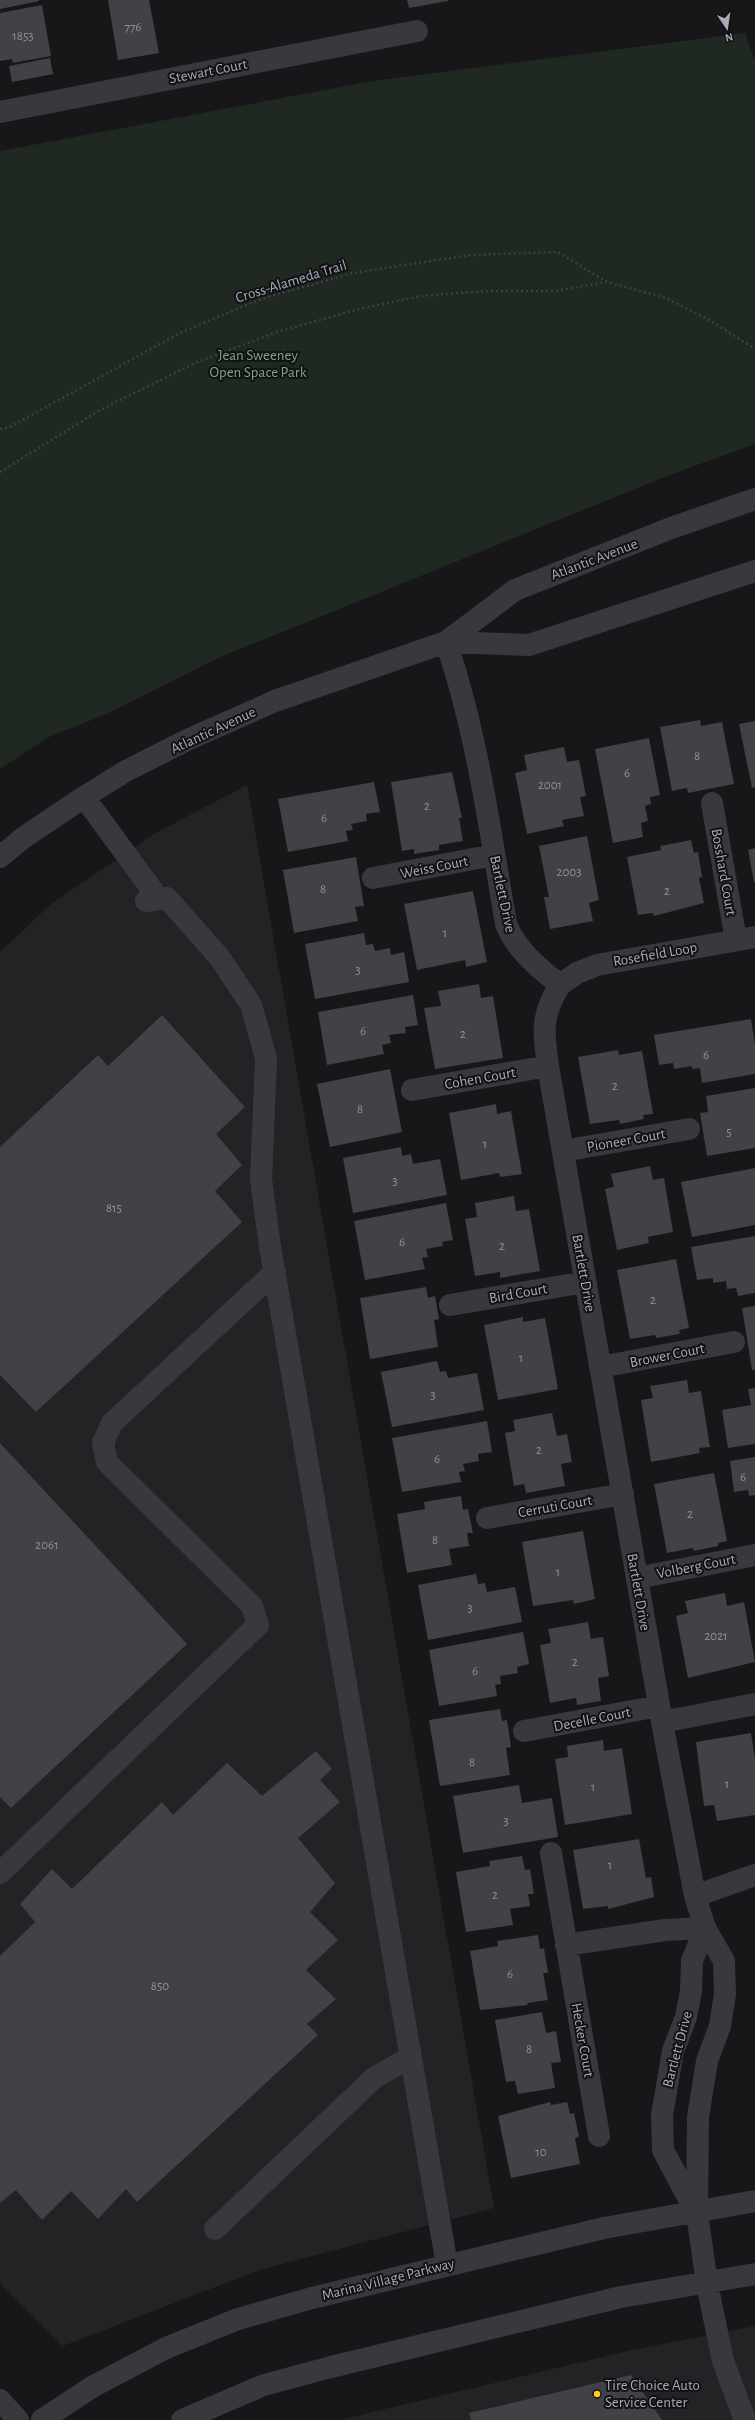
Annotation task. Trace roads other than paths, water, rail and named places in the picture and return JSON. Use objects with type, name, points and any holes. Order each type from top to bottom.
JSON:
[{"type":"street","name":"Stewart Court","points":[[0,112],[417,31]]},
{"type":"street","name":"Atlantic Avenue","points":[[0,857],[23,838],[84,797],[126,771],[187,740],[275,701],[446,642],[515,590],[671,528],[755,499]]},
{"type":"street","name":"Atlantic Avenue","points":[[446,642],[529,645],[755,571]]},
{"type":"street","name":"Bartlett Drive","points":[[446,642],[458,677],[469,720],[506,924],[513,940],[525,955],[560,985],[551,1000],[544,1017],[543,1036],[548,1066],[660,1714],[695,1896],[705,1928],[724,1961],[725,1994],[720,2026],[707,2061],[701,2089],[698,2117],[696,2213],[707,2284],[723,2361],[745,2420]]},
{"type":"street","points":[[84,797],[152,900],[167,898],[220,958],[251,1005],[266,1059],[261,1179],[275,1272],[447,2265]]},
{"type":"street","name":"Bosshard Court","points":[[712,804],[745,939]]},
{"type":"street","name":"Weiss Court","points":[[374,878],[494,855]]},
{"type":"street","name":"Rosefield Loop","points":[[560,985],[577,972],[597,965],[745,939]]},
{"type":"street","name":"Cohen Court","points":[[412,1090],[548,1066]]},
{"type":"street","name":"Pioneer Court","points":[[563,1151],[689,1129]]},
{"type":"street","points":[[0,1873],[258,1625],[252,1606],[107,1462],[103,1443],[112,1423],[275,1272]]},
{"type":"street","name":"Bird Court","points":[[450,1305],[586,1282]]},
{"type":"street","name":"Brower Court","points":[[600,1367],[734,1342]]},
{"type":"street","name":"Cerruti Court","points":[[487,1518],[622,1494]]},
{"type":"street","name":"Volberg Court","points":[[637,1578],[755,1555]]},
{"type":"street","name":"Decelle Court","points":[[524,1731],[755,1704]]},
{"type":"street","name":"Hecker Court","points":[[551,1853],[599,2136]]},
{"type":"street","points":[[695,1896],[755,1875]]},
{"type":"street","name":"Bartlett Drive","points":[[696,2213],[663,2150],[662,2115],[673,2051],[686,2017],[691,1991],[692,1962],[705,1928]]},
{"type":"street","points":[[566,1945],[664,1930],[705,1928]]},
{"type":"street","points":[[214,2229],[374,2078],[410,2058]]},
{"type":"street","name":"Marina Village Parkway","points":[[42,2420],[92,2387],[166,2348],[238,2319],[312,2298],[604,2228],[696,2213],[755,2201]]},
{"type":"street","points":[[182,2420],[264,2385],[331,2367],[621,2297],[707,2284],[755,2274]]},
{"type":"street","points":[[0,2400],[18,2420]]},
{"type":"place","name":"Tire Choice Auto Service Center","points":[[597,2394]]},
{"type":"park label","name":"Jean Sweeney Open Space Park","points":[[258,364]]}]
